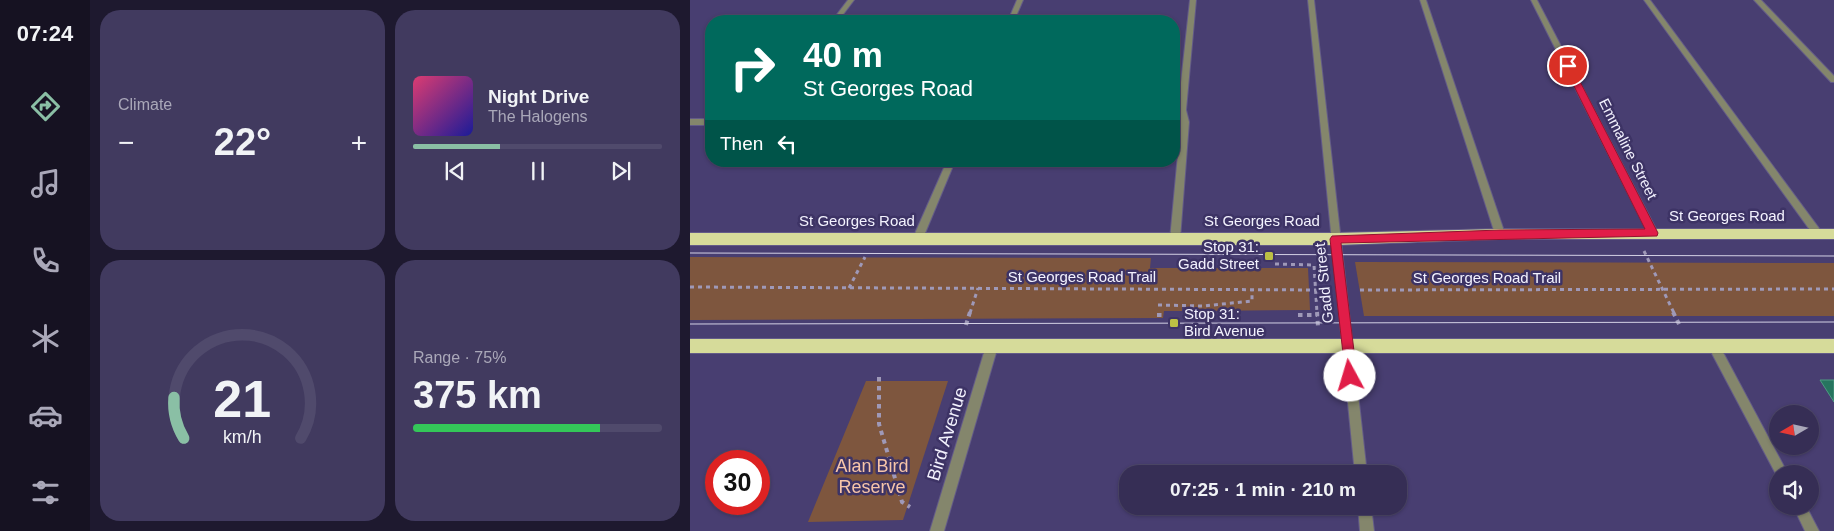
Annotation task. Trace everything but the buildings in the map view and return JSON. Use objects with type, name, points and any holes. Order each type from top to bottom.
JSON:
[{"type":"highway","name":"St Georges Road","points":[[690,238],[1336,239],[1500,234],[1834,234]]},
{"type":"highway","points":[[690,346],[1834,346]]},
{"type":"street","points":[[840,15],[851,0]]},
{"type":"street","points":[[1014,15],[1020,0]]},
{"type":"street","points":[[1175,239],[1184,119],[1182,110],[1193,0]]},
{"type":"street","name":"Gadd Street","points":[[1310,0],[1360,465]]},
{"type":"street","points":[[1423,0],[1500,234]]},
{"type":"street","name":"Emmaline Street","points":[[1534,0],[1653,233]]},
{"type":"street","points":[[1647,0],[1818,234]]},
{"type":"street","points":[[1757,0],[1834,80]]},
{"type":"street","points":[[690,122],[705,122]]},
{"type":"street","points":[[918,238],[948,167]]},
{"type":"street","name":"Bird Avenue","points":[[937,531],[992,346]]},
{"type":"street","points":[[1714,346],[1777,465]]},
{"type":"street","points":[[1365,515],[1367,531]]},
{"type":"street","points":[[1804,515],[1812,531]]},
{"type":"path","points":[[1634,233],[1690,346]]},
{"type":"path","points":[[849,288],[874,238]]},
{"type":"path","points":[[1275,264],[1314,265],[1321,345]]},
{"type":"path","name":"St Georges Road Trail","points":[[690,287],[1252,290],[1834,289]]},
{"type":"path","points":[[958,346],[978,288]]},
{"type":"path","points":[[1158,305],[1188,307],[1252,301],[1252,290]]},
{"type":"path","points":[[1157,315],[1163,315]]},
{"type":"path","points":[[1298,315],[1317,315]]},
{"type":"path","points":[[879,377],[879,424],[902,502],[910,508]]},
{"type":"green space","points":[[690,257],[1151,258],[1150,268],[1308,268],[1310,310],[1200,311],[1195,308],[1182,307],[1182,311],[1164,311],[1163,318],[690,320]]},
{"type":"green space","points":[[1355,262],[1834,263],[1834,316],[1364,316]]},
{"type":"green space","name":"Alan Bird Reserve","points":[[866,381],[948,381],[903,520],[808,522]]},
{"type":"tram line","points":[[690,253],[1834,256]]},
{"type":"tram line","points":[[690,324],[1834,322]]},
{"type":"place","name":"Stop 31: Gadd Street","points":[[1269,256]]},
{"type":"place","name":"Stop 31: Bird Avenue","points":[[1174,323]]},
{"type":"route","points":[[1350,376],[1336,239],[1500,234],[1653,233],[1568,66]]}]
